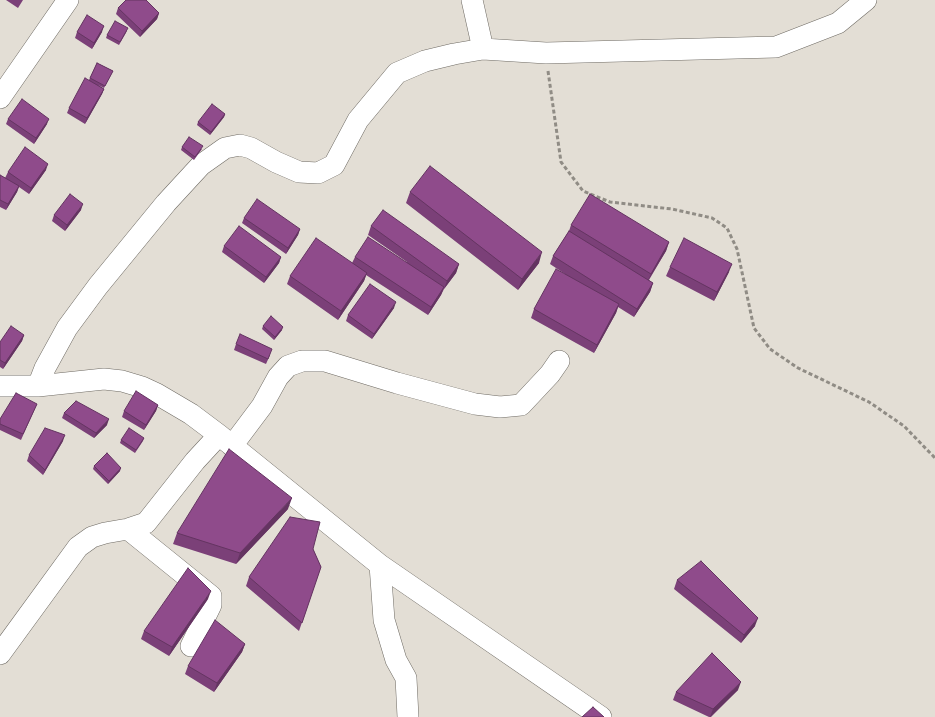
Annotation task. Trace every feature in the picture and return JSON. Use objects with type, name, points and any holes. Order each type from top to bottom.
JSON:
[{"type":"street","points":[[0,98],[68,0]]},
{"type":"street","points":[[472,0],[483,49]]},
{"type":"street","points":[[38,386],[45,368],[72,321],[98,286],[201,165],[225,148],[240,145],[251,148],[299,172],[318,172],[334,164],[358,120],[398,73],[425,62],[483,49],[546,53],[776,48],[838,23],[866,0]]},
{"type":"street","points":[[0,654],[78,547],[92,537],[146,523],[195,461],[225,441],[262,406],[278,377],[288,366],[302,361],[325,361],[475,404],[500,407],[521,405],[560,361]]},
{"type":"street","points":[[0,386],[38,386],[104,379],[122,381],[157,394],[190,414],[380,565],[601,717]]},
{"type":"street","points":[[128,529],[212,596],[211,605],[191,646]]},
{"type":"street","points":[[380,565],[384,620],[396,660],[406,678],[408,717]]},
{"type":"path","points":[[546,53],[561,162],[583,191],[610,202],[672,209],[712,218],[727,228],[736,248],[754,328],[770,349],[798,368],[868,402],[904,426],[935,458]]},
{"type":"building","points":[[126,0],[146,0],[159,13],[142,31],[118,8]]},
{"type":"building","points":[[87,15],[104,26],[94,43],[77,32]]},
{"type":"building","points":[[115,21],[128,28],[120,42],[107,35]]},
{"type":"building","points":[[97,63],[113,71],[105,86],[90,78]]},
{"type":"building","points":[[85,78],[104,89],[87,118],[69,108]]},
{"type":"building","points":[[22,99],[49,119],[36,138],[8,119]]},
{"type":"building","points":[[212,104],[225,114],[211,132],[198,122]]},
{"type":"building","points":[[189,137],[203,146],[195,157],[182,147]]},
{"type":"building","points":[[25,147],[48,164],[31,188],[8,172]]},
{"type":"building","points":[[430,166],[542,252],[522,279],[410,192]]},
{"type":"building","points":[[0,175],[19,186],[8,204],[0,200]]},
{"type":"building","points":[[70,194],[83,204],[67,225],[54,215]]},
{"type":"building","points":[[590,194],[669,242],[651,274],[571,225]]},
{"type":"building","points":[[257,199],[300,229],[288,248],[244,218]]},
{"type":"building","points":[[383,210],[459,264],[447,281],[371,226]]},
{"type":"building","points":[[239,226],[281,257],[266,277],[224,246]]},
{"type":"building","points":[[569,231],[653,283],[637,309],[553,256]]},
{"type":"building","points":[[368,237],[444,287],[431,307],[355,257]]},
{"type":"building","points":[[316,238],[367,273],[341,311],[290,276]]},
{"type":"building","points":[[684,238],[732,264],[717,292],[670,267]]},
{"type":"building","points":[[556,269],[619,304],[597,345],[534,309]]},
{"type":"building","points":[[370,284],[396,302],[374,334],[348,315]]},
{"type":"building","points":[[271,316],[283,327],[275,337],[263,326]]},
{"type":"building","points":[[11,326],[24,335],[5,363],[0,360],[0,342]]},
{"type":"building","points":[[240,334],[272,349],[268,359],[236,344]]},
{"type":"building","points":[[136,391],[158,405],[146,425],[124,411]]},
{"type":"building","points":[[16,393],[37,404],[23,434],[0,424],[0,419]]},
{"type":"building","points":[[76,401],[109,419],[96,433],[64,413]]},
{"type":"building","points":[[45,428],[65,435],[45,470],[29,455]]},
{"type":"building","points":[[129,428],[144,438],[136,450],[121,440]]},
{"type":"building","points":[[229,449],[292,498],[240,553],[177,533]]},
{"type":"building","points":[[107,453],[121,468],[109,481],[94,466]]},
{"type":"building","points":[[290,517],[320,522],[313,549],[321,567],[302,623],[249,577]]},
{"type":"building","points":[[701,561],[758,618],[744,635],[677,580]]},
{"type":"building","points":[[188,568],[211,591],[172,647],[144,631]]},
{"type":"building","points":[[215,620],[245,644],[217,683],[188,666]]},
{"type":"building","points":[[712,653],[741,682],[713,709],[676,692]]},
{"type":"building","points":[[593,707],[604,717],[582,717]]}]
